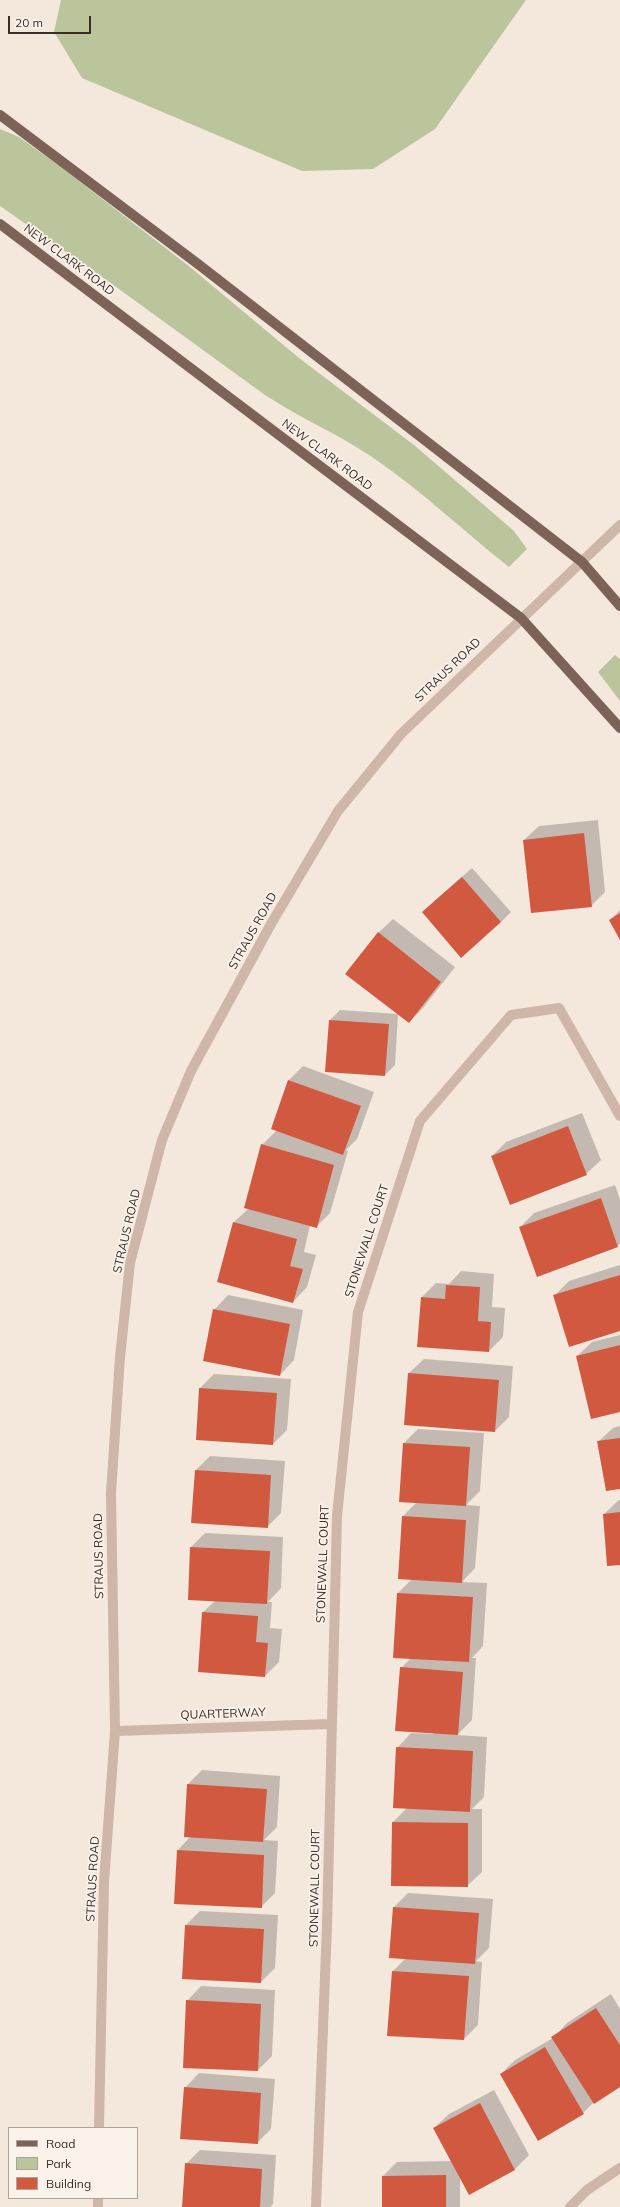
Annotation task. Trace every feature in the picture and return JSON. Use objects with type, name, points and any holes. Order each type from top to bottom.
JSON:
[{"type":"main road","points":[[0,115],[198,264],[582,562],[620,606]]},
{"type":"main road","name":"NEW CLARK ROAD","points":[[0,224],[521,618],[620,728]]},
{"type":"street","name":"STRAUS ROAD","points":[[99,2127],[104,1882],[115,1731],[111,1493],[120,1357],[130,1263],[162,1140],[191,1071],[271,924],[338,811],[401,734],[620,525]]},
{"type":"street","name":"STONEWALL COURT","points":[[316,2207],[327,1926],[337,1516],[360,1305],[420,1121],[511,1015],[559,1008],[620,1116]]},
{"type":"street","name":"QUARTERWAY","points":[[115,1731],[331,1724]]},
{"type":"street","points":[[570,2207],[587,2190],[620,2168]]},
{"type":"green space","points":[[61,0],[526,0],[435,129],[373,169],[302,171],[82,78],[54,32]]},
{"type":"green space","points":[[0,129],[19,137],[61,167],[190,267],[299,358],[414,445],[514,531],[527,549],[509,567],[425,497],[372,457],[265,395],[112,284],[0,206]]},
{"type":"green space","points":[[615,655],[620,659],[620,701],[598,672]]},
{"type":"building","points":[[584,833],[592,907],[531,913],[523,840]]},
{"type":"building","points":[[462,877],[501,922],[461,958],[422,912]]},
{"type":"building","points":[[620,913],[620,940],[609,920]]},
{"type":"building","points":[[378,932],[441,982],[409,1023],[345,974]]},
{"type":"building","points":[[329,1020],[389,1024],[385,1076],[325,1072]]},
{"type":"building","points":[[288,1080],[361,1106],[343,1155],[271,1129]]},
{"type":"building","points":[[568,1126],[587,1175],[510,1205],[491,1156]]},
{"type":"building","points":[[261,1144],[334,1165],[317,1228],[244,1208]]},
{"type":"building","points":[[601,1198],[618,1247],[537,1277],[519,1227]]},
{"type":"building","points":[[233,1222],[297,1239],[290,1266],[303,1269],[293,1303],[217,1282]]},
{"type":"building","points":[[620,1275],[620,1331],[569,1347],[553,1295]]},
{"type":"building","points":[[446,1285],[480,1287],[478,1321],[491,1322],[489,1352],[417,1347],[421,1297],[445,1299]]},
{"type":"building","points":[[213,1309],[290,1324],[280,1376],[203,1361]]},
{"type":"building","points":[[620,1345],[620,1412],[591,1419],[576,1356]]},
{"type":"building","points":[[408,1373],[499,1380],[495,1432],[404,1425]]},
{"type":"building","points":[[199,1388],[277,1393],[273,1445],[196,1440]]},
{"type":"building","points":[[620,1438],[620,1489],[606,1491],[597,1441]]},
{"type":"building","points":[[403,1443],[470,1447],[466,1506],[399,1502]]},
{"type":"building","points":[[195,1470],[271,1475],[268,1528],[191,1523]]},
{"type":"building","points":[[620,1512],[620,1565],[607,1566],[603,1514]]},
{"type":"building","points":[[402,1516],[466,1520],[462,1583],[398,1579]]},
{"type":"building","points":[[190,1547],[270,1551],[267,1604],[188,1600]]},
{"type":"building","points":[[397,1593],[473,1597],[469,1662],[393,1658]]},
{"type":"building","points":[[202,1612],[258,1616],[256,1642],[268,1643],[265,1677],[198,1672]]},
{"type":"building","points":[[400,1667],[463,1672],[458,1735],[395,1731]]},
{"type":"building","points":[[396,1747],[473,1751],[470,1812],[393,1808]]},
{"type":"building","points":[[187,1784],[267,1789],[263,1842],[184,1837]]},
{"type":"building","points":[[392,1822],[468,1823],[468,1887],[391,1886]]},
{"type":"building","points":[[177,1850],[264,1855],[262,1908],[174,1904]]},
{"type":"building","points":[[393,1907],[479,1913],[475,1964],[389,1958]]},
{"type":"building","points":[[185,1925],[264,1929],[261,1983],[182,1979]]},
{"type":"building","points":[[392,1971],[469,1976],[464,2040],[387,2036]]},
{"type":"building","points":[[186,2000],[261,2004],[258,2071],[183,2068]]},
{"type":"building","points":[[596,2008],[620,2045],[620,2087],[594,2104],[551,2037]]},
{"type":"building","points":[[545,2047],[584,2114],[538,2141],[500,2074]]},
{"type":"building","points":[[184,2087],[261,2093],[258,2144],[180,2139]]},
{"type":"building","points":[[480,2103],[515,2170],[469,2195],[433,2128]]},
{"type":"building","points":[[185,2163],[262,2169],[260,2207],[182,2207]]},
{"type":"building","points":[[446,2175],[446,2207],[382,2207],[382,2176]]}]
